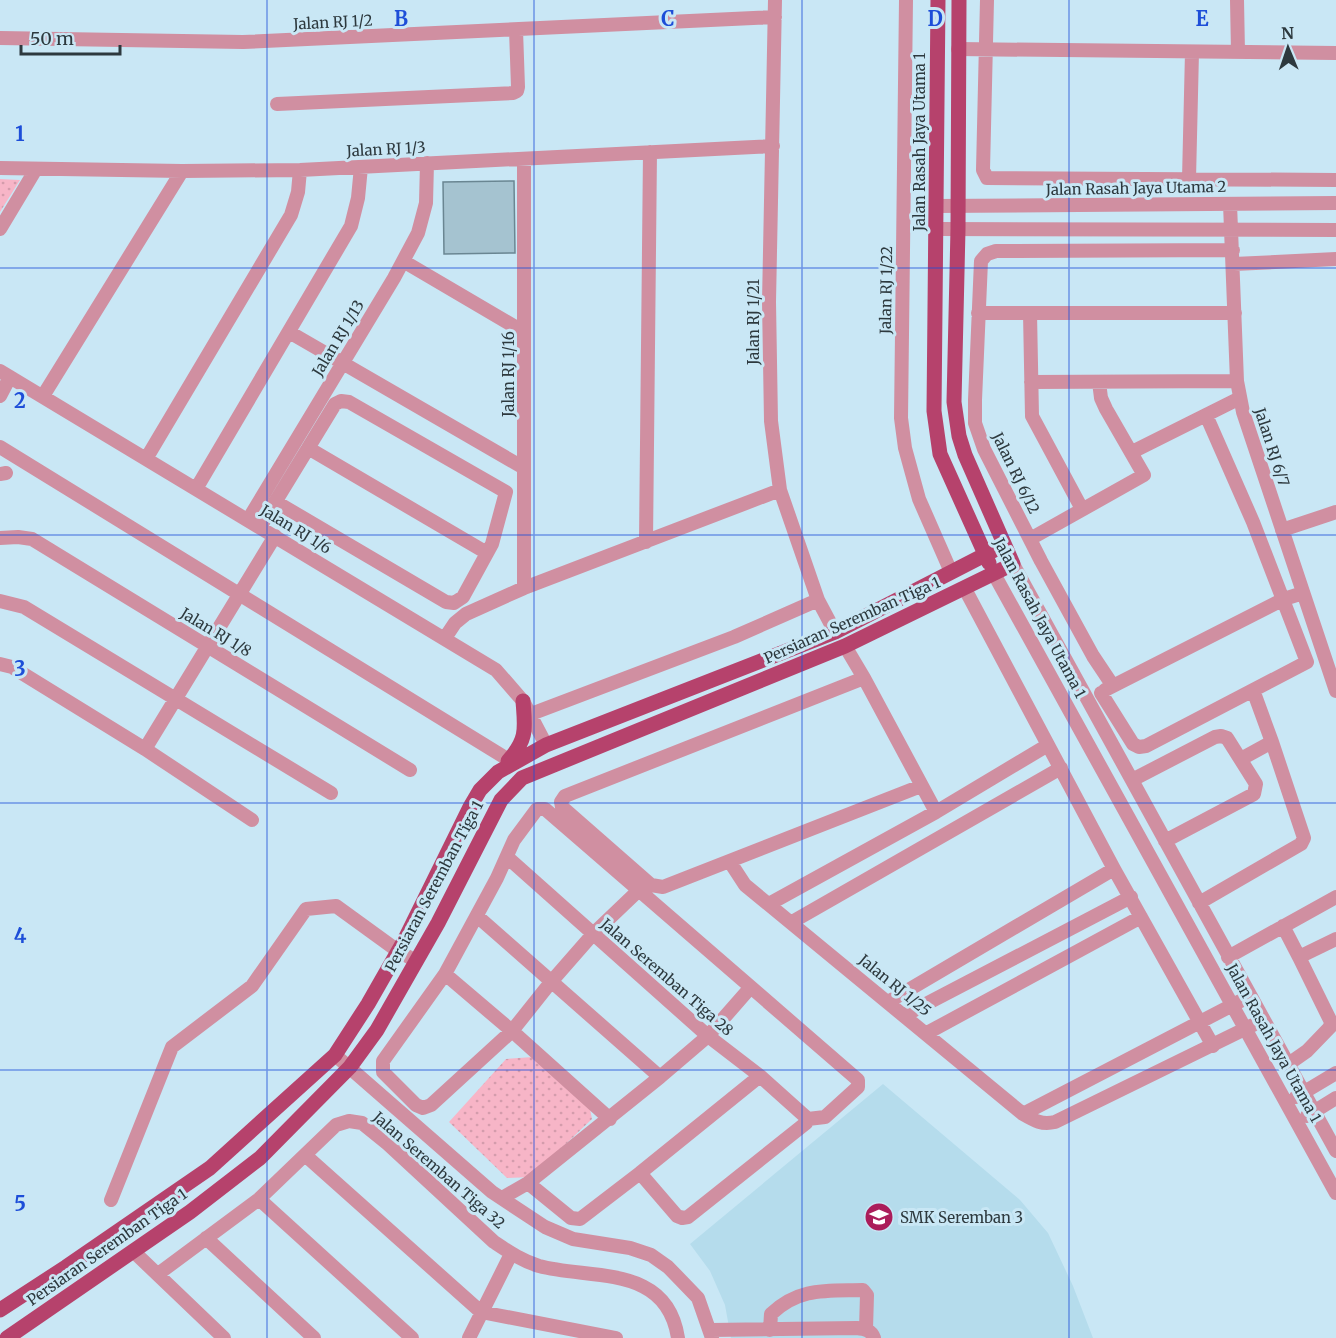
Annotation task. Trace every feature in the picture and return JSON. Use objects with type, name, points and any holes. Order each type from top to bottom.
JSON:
[{"type":"main road","name":"Jalan Rasah Jaya Utama 1","points":[[938,0],[934,411],[940,454],[994,574]]},
{"type":"main road","name":"Jalan Rasah Jaya Utama 1","points":[[959,0],[958,229],[954,402],[959,436],[965,454],[1013,564]]},
{"type":"main road","name":"Persiaran Seremban Tiga 1","points":[[0,1310],[210,1168],[335,1055],[368,1004],[398,951],[470,807],[480,790],[498,772],[546,745],[836,632],[1004,545]]},
{"type":"main road","name":"Persiaran Seremban Tiga 1","points":[[7,1338],[190,1212],[260,1158],[350,1066],[377,1030],[438,923],[501,800],[522,778],[845,646],[1013,564]]},
{"type":"main road","points":[[836,632],[845,646]]},
{"type":"main road","points":[[498,772],[520,748],[526,731],[527,707]]},
{"type":"main road","points":[[546,745],[553,764]]},
{"type":"street","name":"Jalan RJ 1/21","points":[[775,0],[769,302],[771,421],[780,490],[818,600],[836,632]]},
{"type":"street","name":"Jalan RJ 1/22","points":[[906,0],[901,418],[905,448],[919,499],[951,572]]},
{"type":"street","points":[[987,0],[983,170],[987,178],[1336,180]]},
{"type":"street","points":[[1237,0],[1238,52]]},
{"type":"street","name":"Jalan RJ 1/2","points":[[0,38],[243,42],[775,17]]},
{"type":"street","points":[[277,104],[513,93],[518,87],[516,30]]},
{"type":"street","points":[[958,49],[1336,53]]},
{"type":"street","points":[[1189,179],[1192,52]]},
{"type":"street","name":"Jalan RJ 1/3","points":[[0,168],[300,170],[773,146]]},
{"type":"street","points":[[646,542],[651,152]]},
{"type":"street","name":"Jalan RJ 1/16","points":[[524,159],[524,588]]},
{"type":"street","name":"Jalan RJ 1/13","points":[[254,524],[418,233],[426,203],[427,163]]},
{"type":"street","points":[[195,489],[351,226],[358,198],[361,167]]},
{"type":"street","points":[[0,229],[36,169]]},
{"type":"street","points":[[146,459],[291,215],[298,192],[300,170]]},
{"type":"street","points":[[43,396],[182,171]]},
{"type":"street","name":"Jalan Rasah Jaya Utama 2","points":[[936,206],[1336,203]]},
{"type":"street","name":"Jalan RJ 6/7","points":[[1230,204],[1237,381],[1240,398],[1336,691]]},
{"type":"street","points":[[937,229],[1336,230]]},
{"type":"street","name":"Jalan RJ 6/12","points":[[1233,257],[996,251],[987,254],[981,261],[975,423],[984,450],[1093,656],[1133,744],[1139,747],[1146,746],[1253,690]]},
{"type":"street","points":[[1233,257],[1336,259]]},
{"type":"street","points":[[403,261],[524,332]]},
{"type":"street","points":[[978,313],[1235,313]]},
{"type":"street","points":[[1030,313],[1031,408],[1035,424],[1082,509]]},
{"type":"street","points":[[289,332],[524,468]]},
{"type":"street","points":[[0,396],[5,374]]},
{"type":"street","name":"Jalan RJ 1/6","points":[[5,374],[496,670],[527,707],[546,745]]},
{"type":"street","points":[[1031,382],[1237,381]]},
{"type":"street","points":[[1030,539],[1144,475],[1101,398],[1099,382]]},
{"type":"street","points":[[1132,452],[1240,398]]},
{"type":"street","points":[[254,524],[276,502],[335,404],[345,401],[506,492],[524,496]]},
{"type":"street","points":[[1206,415],[1254,522],[1307,662]]},
{"type":"street","points":[[0,447],[509,760]]},
{"type":"street","points":[[308,448],[487,553]]},
{"type":"street","points":[[445,638],[459,619],[524,588],[780,490]]},
{"type":"street","points":[[276,502],[446,602],[454,603],[463,597],[487,553],[498,525],[506,492]]},
{"type":"street","points":[[1282,530],[1336,512]]},
{"type":"street","points":[[145,749],[275,536]]},
{"type":"street","name":"Jalan RJ 1/8","points":[[0,538],[32,539],[410,771]]},
{"type":"street","name":"Jalan Rasah Jaya Utama 1","points":[[1013,564],[1336,1151]]},
{"type":"street","name":"Jalan Rasah Jaya Utama 1","points":[[994,574],[1336,1193]]},
{"type":"street","points":[[965,589],[1114,869],[1202,1022],[1213,1046],[1263,1020]]},
{"type":"street","points":[[1088,700],[1284,599],[1303,593]]},
{"type":"street","points":[[527,707],[734,636],[818,600]]},
{"type":"street","points":[[0,602],[24,607],[331,793]]},
{"type":"street","points":[[454,603],[459,619]]},
{"type":"street","points":[[845,646],[936,812]]},
{"type":"street","points":[[1199,903],[1301,844],[1304,838],[1253,690],[1307,662],[1315,665],[1326,663]]},
{"type":"street","points":[[0,664],[12,667],[145,749],[252,820]]},
{"type":"street","points":[[864,678],[566,796],[561,802],[565,810],[651,885],[663,887],[921,786]]},
{"type":"street","points":[[1132,780],[1221,736],[1227,738],[1256,784],[1254,794],[1165,841]]},
{"type":"street","points":[[1240,759],[1272,741]]},
{"type":"street","points":[[769,904],[936,812],[1048,745]]},
{"type":"street","points":[[792,922],[1061,768]]},
{"type":"street","points":[[639,890],[593,934],[551,982],[513,1031],[432,1105],[423,1107],[416,1105],[383,1072],[382,1066],[383,1061],[446,974],[514,840],[537,809],[545,809],[639,890],[860,1084],[825,1118],[808,1119],[806,1123],[688,1217],[677,1216],[640,1173]]},
{"type":"street","name":"Jalan Seremban Tiga 28","points":[[507,857],[708,1036],[760,1076],[808,1119]]},
{"type":"street","name":"Jalan RJ 1/25","points":[[730,862],[745,885],[1023,1114],[1039,1123],[1055,1122],[1213,1046]]},
{"type":"street","points":[[888,1002],[1114,869]]},
{"type":"street","points":[[905,1016],[1131,897]]},
{"type":"street","points":[[1228,957],[1336,897]]},
{"type":"street","points":[[111,1200],[172,1047],[252,986],[306,909],[336,906],[398,951],[416,961]]},
{"type":"street","points":[[477,916],[660,1077]]},
{"type":"street","points":[[927,1033],[1142,917]]},
{"type":"street","points":[[1283,926],[1331,1026],[1307,1050],[1287,1065]]},
{"type":"street","points":[[1299,957],[1336,939]]},
{"type":"street","points":[[446,974],[610,1119]]},
{"type":"street","points":[[502,1198],[528,1183],[660,1077],[708,1036],[750,988]]},
{"type":"street","points":[[1023,1114],[1250,996]]},
{"type":"street","points":[[335,1055],[492,1191],[545,1227],[573,1239],[630,1248],[651,1255],[668,1267],[698,1298],[712,1334],[770,1330],[870,1334],[867,1295],[863,1290],[816,1291],[802,1294],[771,1314],[770,1330]]},
{"type":"street","points":[[1286,1102],[1336,1073]]},
{"type":"street","points":[[528,1183],[571,1218],[575,1219],[585,1215],[760,1076]]},
{"type":"street","points":[[1298,1122],[1336,1098]]},
{"type":"street","name":"Jalan Seremban Tiga 32","points":[[158,1274],[260,1198],[336,1125],[349,1121],[362,1123],[388,1144],[494,1242],[511,1254],[541,1266],[609,1275],[648,1288],[665,1304],[678,1338]]},
{"type":"street","points":[[305,1155],[481,1312],[616,1338]]},
{"type":"street","points":[[260,1198],[412,1338]]},
{"type":"street","points":[[206,1238],[314,1338]]},
{"type":"street","points":[[133,1251],[224,1338]]},
{"type":"street","points":[[469,1338],[511,1254]]},
{"type":"shaded area","points":[[0,179],[20,180],[0,212]]},
{"type":"shaded area","points":[[533,1057],[589,1104],[592,1119],[531,1177],[507,1178],[449,1122],[506,1059]]},
{"type":"shaded area","name":"SMK Seremban 3","points":[[883,1084],[1020,1200],[1048,1233],[1073,1286],[1093,1338],[731,1338],[725,1305],[710,1271],[690,1244]]},
{"type":"building","points":[[514,181],[515,253],[444,254],[443,182]]},
{"type":"place","name":"SMK Seremban 3","points":[[879,1217]]}]
